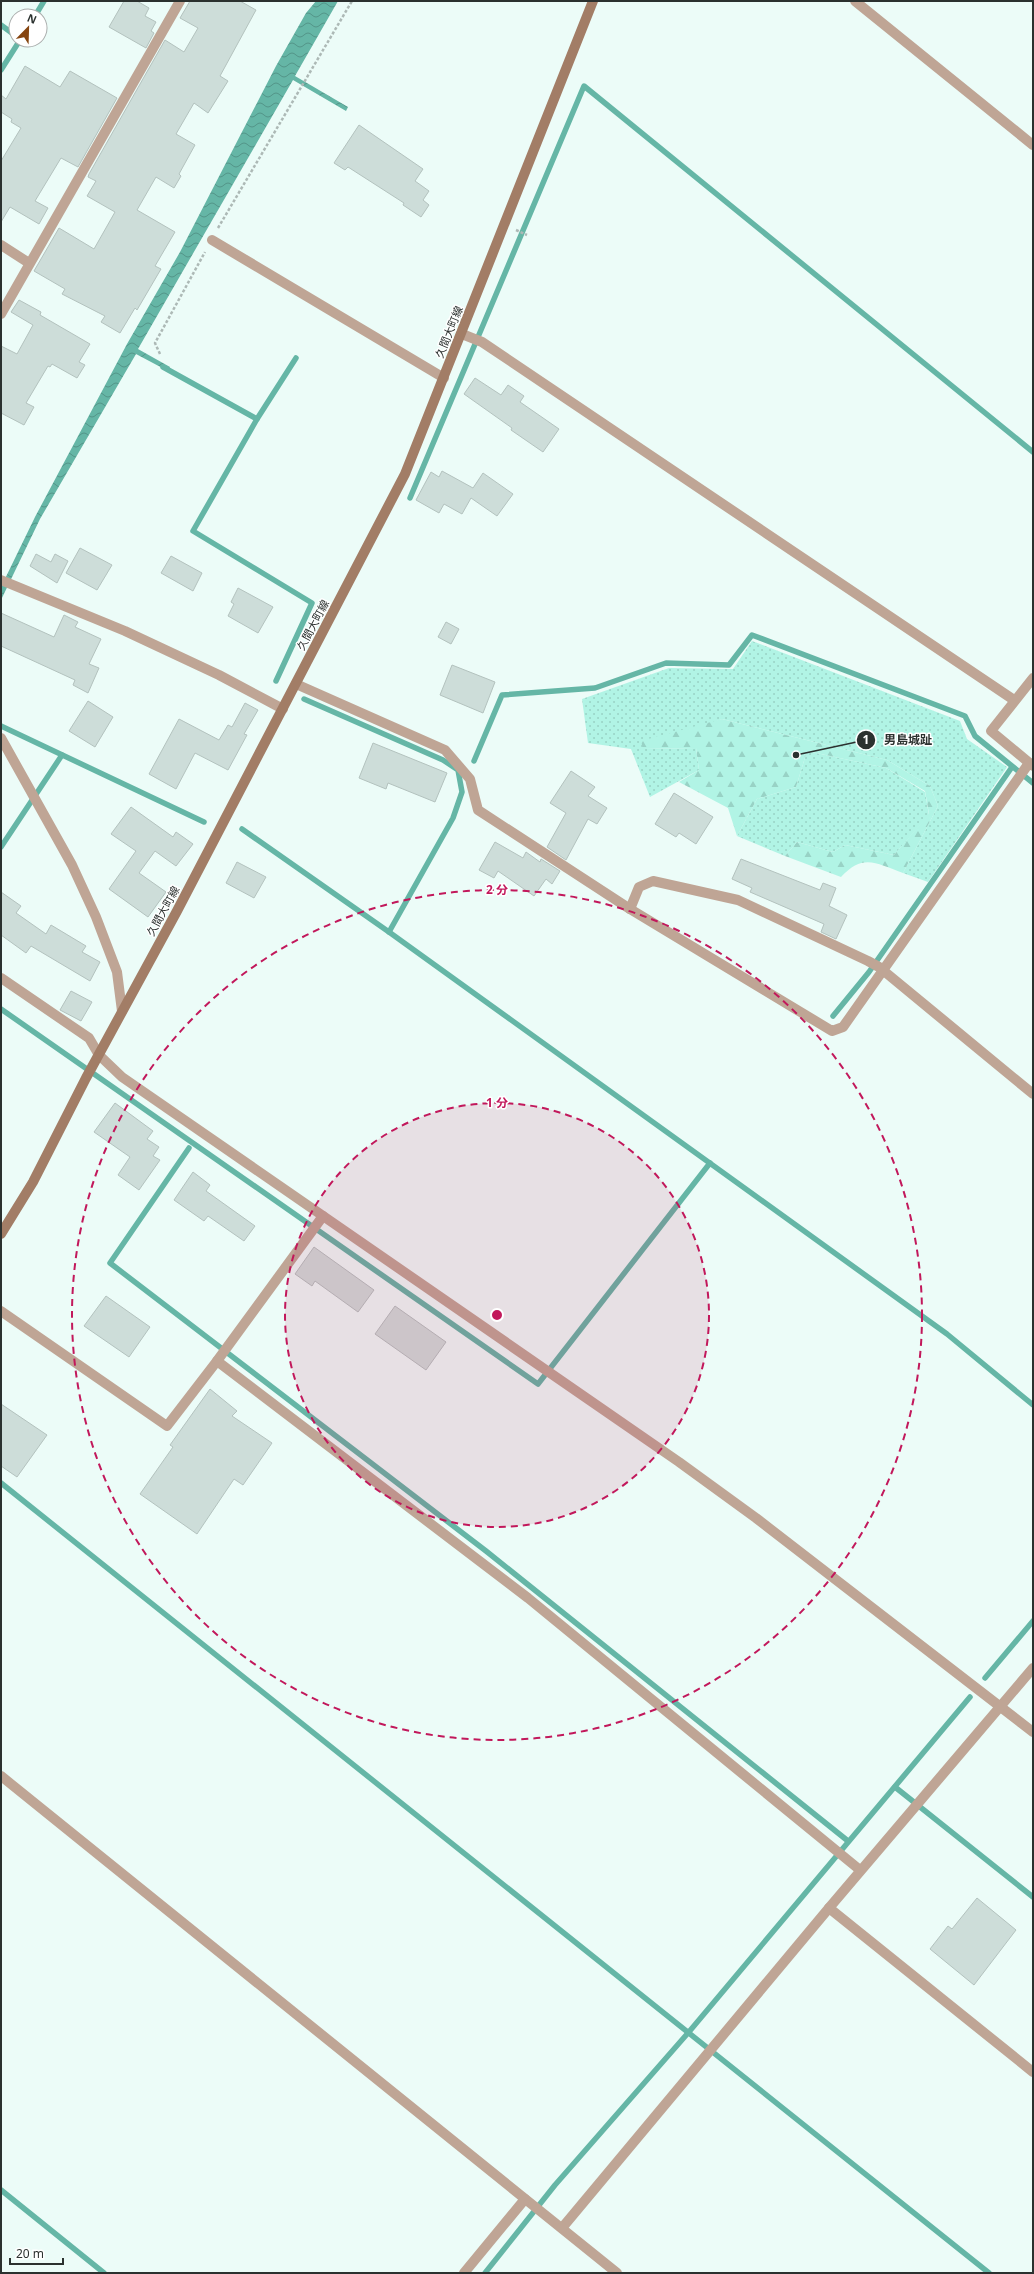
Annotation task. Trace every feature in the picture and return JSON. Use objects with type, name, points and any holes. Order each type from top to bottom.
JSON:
[{"type":"main road","name":"久間大町線","points":[[1,1234],[33,1182],[86,1078],[178,911],[405,474],[444,378],[466,336],[593,1]]},
{"type":"street","points":[[1,314],[180,1]]},
{"type":"street","points":[[855,1],[1033,145]]},
{"type":"street","points":[[212,240],[444,378]]},
{"type":"street","points":[[1,245],[29,263]]},
{"type":"street","points":[[466,336],[482,342],[1014,700]]},
{"type":"street","points":[[1,580],[12,583],[132,634],[219,675],[283,709]]},
{"type":"street","points":[[296,684],[445,750],[470,779],[478,810],[630,910],[832,1031],[843,1027],[881,969],[1031,764],[991,732],[1014,700],[1033,678]]},
{"type":"street","points":[[1,738],[72,866],[96,917],[117,972],[122,1012]]},
{"type":"street","points":[[630,910],[639,887],[653,881],[738,900],[881,969],[1033,1094]]},
{"type":"street","points":[[1,978],[89,1038],[99,1055],[122,1077],[321,1219],[554,1375],[756,1518],[1033,1732]]},
{"type":"street","points":[[1,1311],[168,1426],[321,1219]]},
{"type":"street","points":[[219,1358],[528,1598],[860,1870]]},
{"type":"street","points":[[562,2228],[860,1870],[1033,1668]]},
{"type":"street","points":[[1,1776],[617,2273]]},
{"type":"street","points":[[829,1908],[1033,2072]]},
{"type":"street","points":[[464,2273],[528,2201]]},
{"type":"path","points":[[160,354],[155,343],[297,92],[352,1]]},
{"type":"path","points":[[516,230],[527,235]]},
{"type":"green space","points":[[752,641],[960,721],[967,739],[1007,767],[928,882],[903,873],[938,806],[930,786],[887,760],[722,719],[643,749],[696,748],[699,770],[650,797],[631,749],[588,743],[582,699],[669,668],[733,669]]},
{"type":"green space","points":[[722,719],[887,760],[930,786],[938,806],[903,873],[870,862],[856,865],[841,877],[785,856],[797,842],[833,852],[845,845],[894,855],[929,814],[925,791],[886,768],[807,751],[796,787],[757,799],[737,836],[728,808],[679,782],[699,770],[696,748],[643,749],[641,741]]},
{"type":"green space","points":[[807,751],[886,768],[925,792],[929,815],[894,855],[845,845],[833,852],[797,842],[785,856],[737,836],[757,799],[796,787]]},
{"type":"water","points":[[316,1],[338,1],[295,76],[348,107],[346,111],[293,80],[138,349],[170,367],[168,371],[136,354],[40,519],[1,600],[1,587],[35,517],[127,344],[180,252],[276,66],[306,13]]},
{"type":"building","points":[[124,1],[137,1],[149,8],[145,16],[156,22],[151,31],[154,33],[146,48],[109,27]]},
{"type":"building","points":[[190,1],[240,1],[256,10],[220,76],[228,81],[208,113],[194,103],[176,134],[195,145],[179,174],[181,176],[174,188],[156,177],[137,210],[175,232],[155,266],[161,269],[137,310],[135,308],[120,333],[101,322],[105,316],[62,294],[65,289],[34,271],[59,228],[94,249],[115,212],[87,196],[96,181],[88,177],[89,174],[165,40],[184,52],[198,28],[180,18]]},
{"type":"building","points":[[25,66],[60,87],[70,71],[117,98],[78,167],[61,158],[35,201],[48,208],[39,224],[10,207],[1,222],[1,161],[21,128],[11,122],[12,119],[1,112],[1,95],[6,99]]},
{"type":"building","points":[[359,125],[423,169],[415,181],[429,191],[423,200],[429,205],[421,217],[403,205],[404,203],[348,167],[345,170],[334,163]]},
{"type":"building","points":[[19,300],[41,312],[40,315],[90,344],[79,362],[85,365],[77,378],[52,364],[50,367],[48,366],[26,403],[34,407],[24,425],[1,413],[1,346],[17,354],[33,325],[11,312]]},
{"type":"building","points":[[475,378],[501,395],[508,385],[524,396],[520,402],[559,429],[543,452],[511,430],[512,428],[464,394]]},
{"type":"building","points":[[442,471],[473,488],[483,473],[513,494],[497,516],[471,498],[462,514],[444,504],[439,513],[416,500],[431,472],[439,477]]},
{"type":"building","points":[[80,548],[112,565],[97,590],[66,573]]},
{"type":"building","points":[[36,554],[51,562],[55,554],[68,561],[57,583],[30,566]]},
{"type":"building","points":[[171,556],[202,573],[193,591],[161,573]]},
{"type":"building","points":[[238,588],[273,607],[258,633],[228,616],[234,604],[231,602]]},
{"type":"building","points":[[1,613],[54,637],[64,615],[78,622],[75,627],[101,639],[89,664],[99,668],[88,693],[73,685],[75,680],[1,646]]},
{"type":"building","points":[[446,622],[459,629],[451,644],[438,637]]},
{"type":"building","points":[[452,665],[495,682],[483,713],[440,695]]},
{"type":"building","points":[[88,701],[113,717],[95,747],[69,731]]},
{"type":"building","points":[[245,703],[258,710],[244,734],[247,735],[228,770],[195,753],[176,789],[149,774],[179,719],[219,740],[228,725],[232,727]]},
{"type":"building","points":[[373,743],[447,773],[435,802],[388,783],[386,789],[359,778]]},
{"type":"building","points":[[571,771],[595,787],[588,796],[607,808],[597,824],[588,819],[566,860],[547,847],[566,813],[550,803]]},
{"type":"building","points":[[674,793],[713,817],[696,844],[679,833],[676,837],[655,824]]},
{"type":"building","points":[[131,807],[173,837],[176,832],[193,844],[176,866],[155,851],[139,873],[166,892],[148,917],[109,889],[136,851],[111,834]]},
{"type":"building","points":[[495,842],[523,858],[526,852],[540,862],[541,859],[560,871],[552,884],[546,879],[534,896],[498,871],[494,878],[479,870]]},
{"type":"building","points":[[741,859],[820,890],[823,883],[836,888],[829,906],[847,915],[836,939],[821,932],[824,924],[750,892],[752,888],[732,879]]},
{"type":"building","points":[[237,862],[266,877],[254,898],[226,883]]},
{"type":"building","points":[[1,892],[21,906],[16,913],[46,934],[51,925],[86,946],[82,952],[100,962],[90,981],[31,946],[26,953],[1,935]]},
{"type":"building","points":[[71,991],[92,1002],[81,1021],[60,1010]]},
{"type":"building","points":[[115,1103],[153,1131],[147,1139],[159,1147],[153,1156],[160,1160],[139,1190],[118,1175],[130,1157],[94,1132]]},
{"type":"building","points":[[193,1172],[210,1185],[206,1191],[255,1226],[244,1241],[208,1216],[204,1221],[174,1200]]},
{"type":"building","points":[[314,1247],[374,1290],[358,1312],[315,1281],[312,1286],[295,1274]]},
{"type":"building","points":[[106,1296],[150,1327],[129,1357],[84,1326]]},
{"type":"building","points":[[395,1306],[446,1342],[426,1370],[375,1334]]},
{"type":"building","points":[[210,1389],[237,1411],[232,1416],[272,1443],[243,1485],[234,1479],[197,1534],[140,1494],[173,1447],[170,1445]]},
{"type":"building","points":[[1,1404],[47,1435],[17,1477],[1,1466]]},
{"type":"building","points":[[977,1898],[1016,1930],[974,1985],[930,1949],[948,1926],[952,1929]]},
{"type":"waterway","points":[[40,8],[44,1]]},
{"type":"waterway","points":[[1,25],[8,30]]},
{"type":"waterway","points":[[1,70],[15,48]]},
{"type":"waterway","points":[[410,498],[584,86],[1033,452]]},
{"type":"waterway","points":[[257,419],[296,358]]},
{"type":"waterway","points":[[163,367],[257,419],[193,531],[312,603],[276,681]]},
{"type":"waterway","points":[[474,761],[502,695],[595,688],[666,663],[729,665],[752,635],[965,716],[975,736],[1033,783]]},
{"type":"waterway","points":[[304,699],[443,760],[458,770],[462,792],[453,818],[389,932]]},
{"type":"waterway","points":[[1,726],[204,822]]},
{"type":"waterway","points":[[1,847],[62,755]]},
{"type":"waterway","points":[[833,1016],[869,972],[1012,767]]},
{"type":"waterway","points":[[242,829],[389,932],[947,1334],[1033,1405]]},
{"type":"waterway","points":[[1,1009],[538,1384],[710,1163]]},
{"type":"waterway","points":[[189,1148],[110,1263],[486,1551],[848,1841]]},
{"type":"waterway","points":[[1,1483],[989,2273]]},
{"type":"waterway","points":[[985,1678],[1033,1621]]},
{"type":"waterway","points":[[485,2273],[555,2185],[688,2033],[970,1697]]},
{"type":"waterway","points":[[895,1787],[1033,1897]]},
{"type":"waterway","points":[[1,2190],[104,2273]]},
{"type":"place","name":"男島城趾","points":[[796,755]]}]
